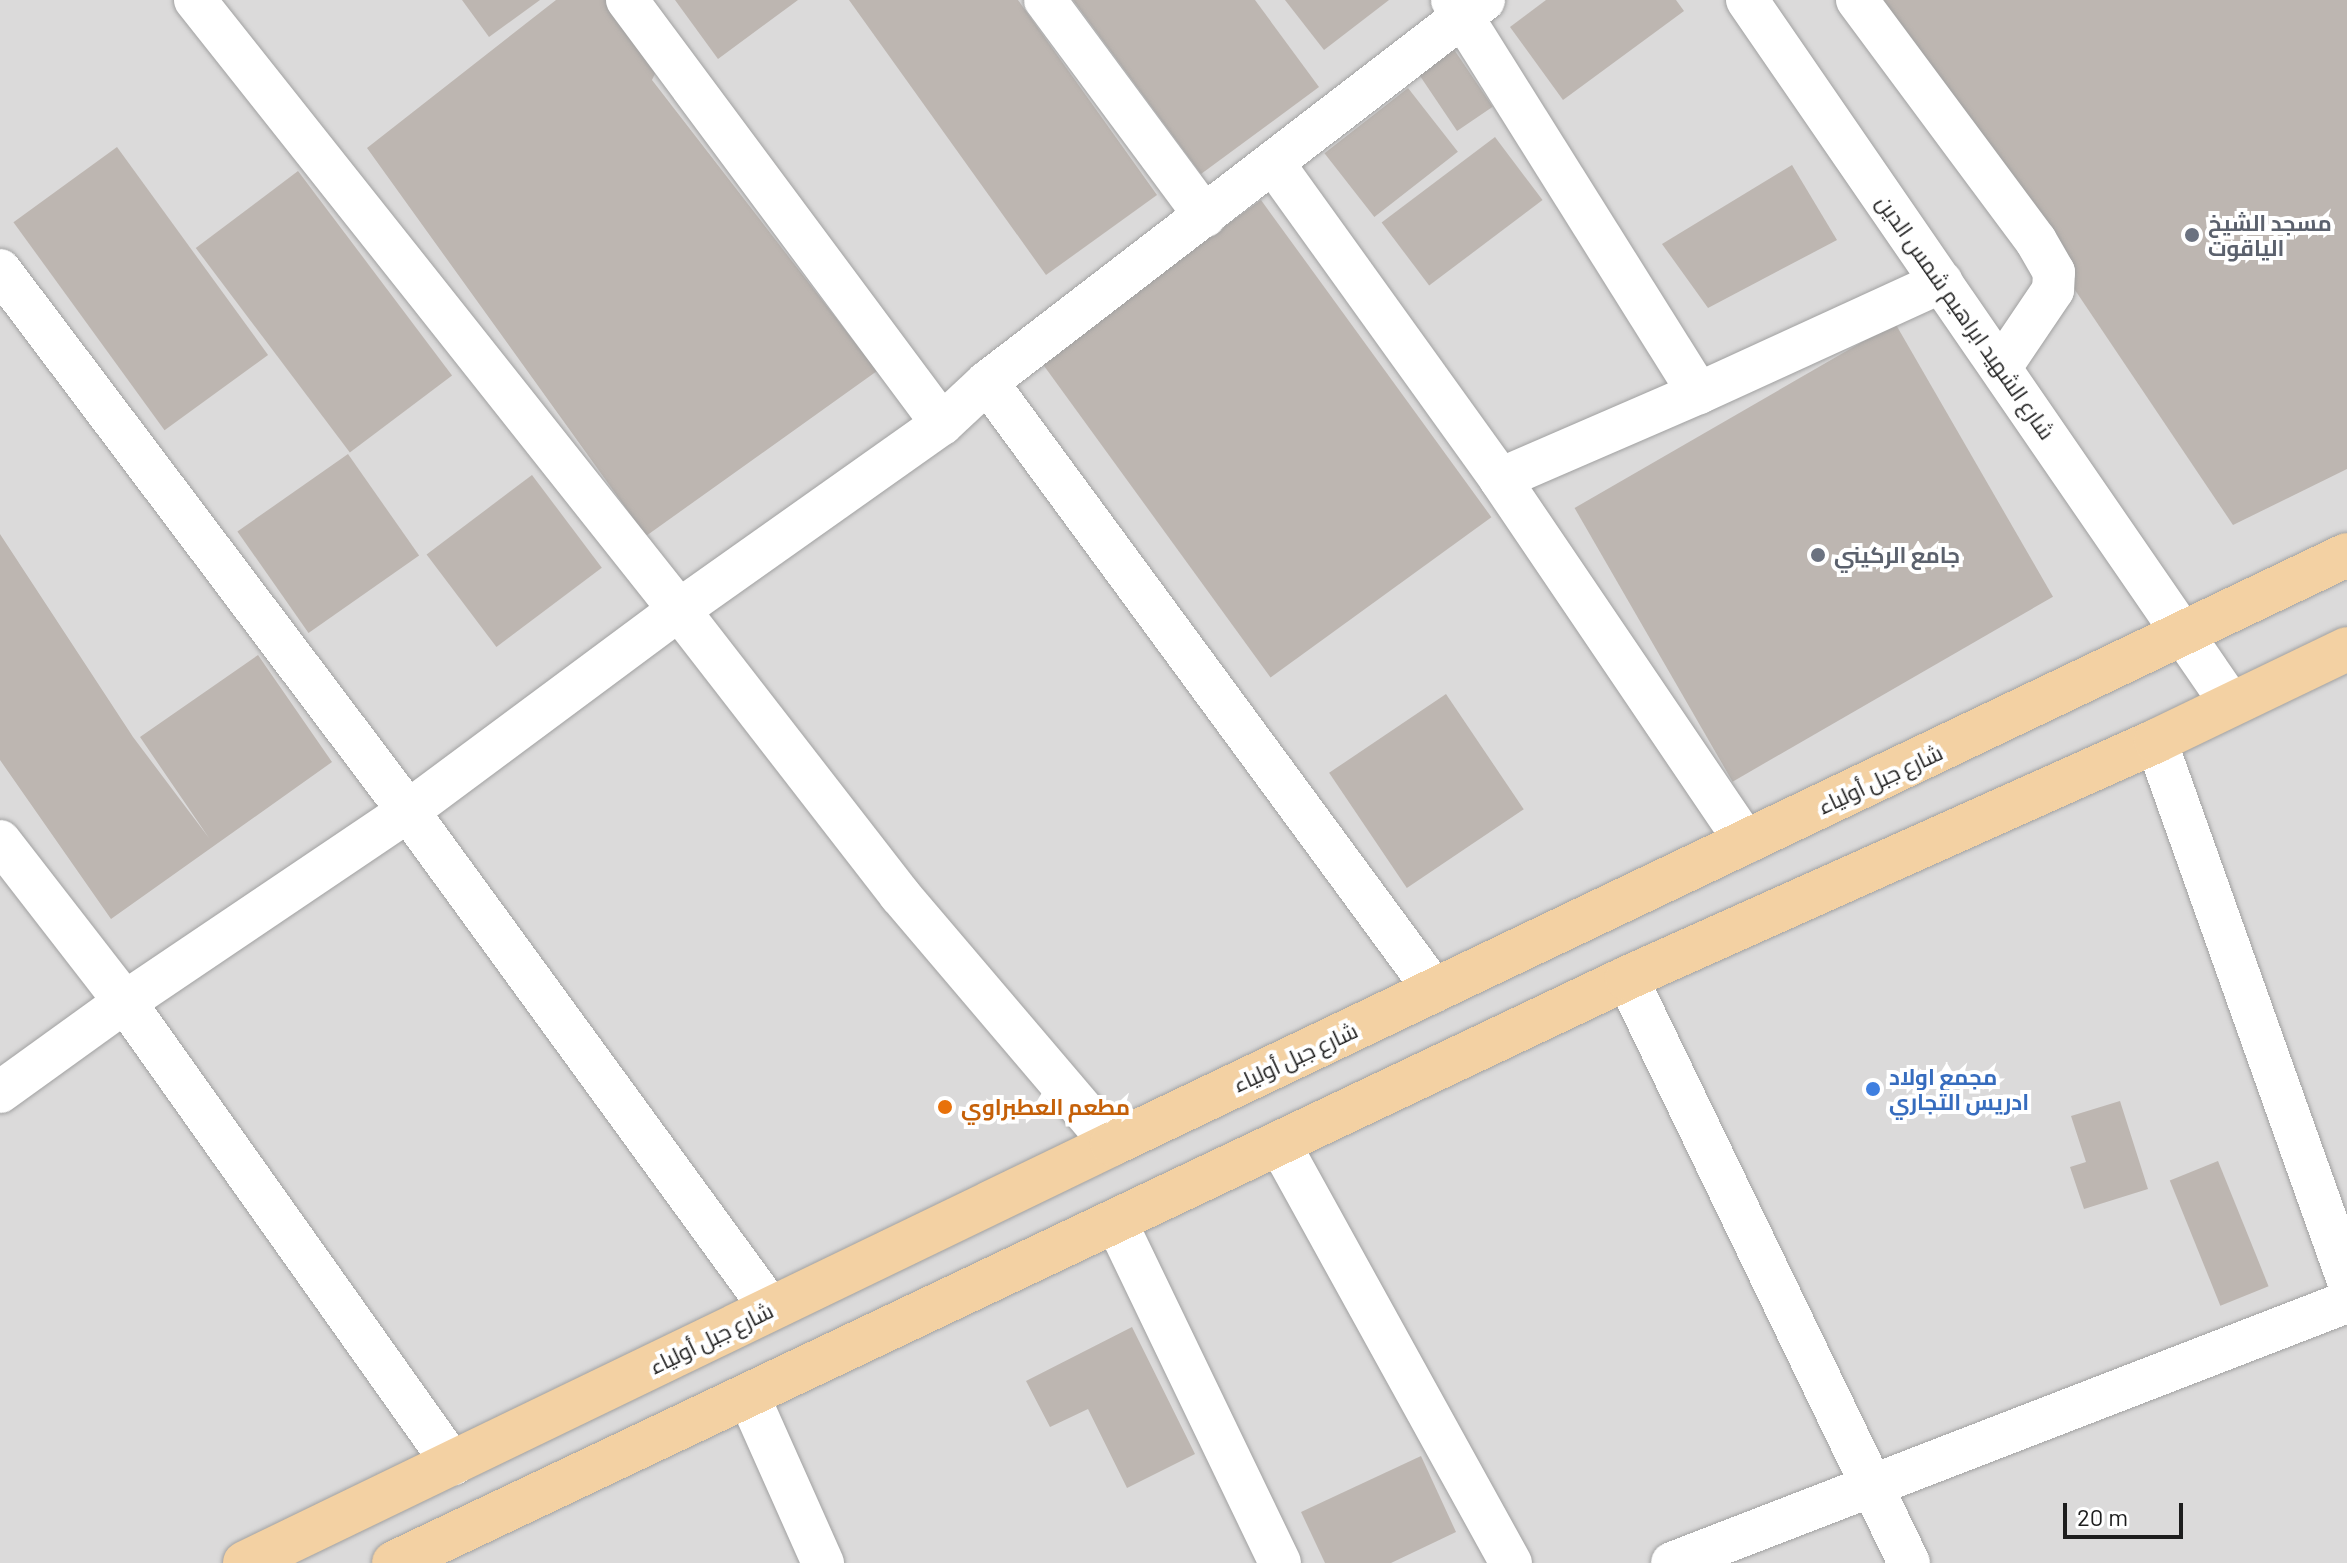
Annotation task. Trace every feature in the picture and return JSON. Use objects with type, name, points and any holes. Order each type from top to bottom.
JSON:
[{"type":"main road","name":"شارع جبل أولياء","points":[[245,1563],[1112,1144],[2347,555]]},
{"type":"main road","points":[[394,1563],[1627,978],[2156,741],[2347,649]]},
{"type":"street","points":[[195,0],[679,610],[900,895],[1112,1144]]},
{"type":"street","points":[[627,0],[942,424]]},
{"type":"street","points":[[1045,0],[1205,216]]},
{"type":"street","name":"شارع الشهيد ابراهيم شمس الدين","points":[[1747,0],[2186,633],[2231,704]]},
{"type":"street","points":[[1857,0],[2036,241],[2054,272],[2053,290],[2001,367]]},
{"type":"street","points":[[0,1092],[125,1002],[408,811],[679,610],[942,424],[987,382],[1274,164],[1466,6],[1699,393]]},
{"type":"street","points":[[1274,164],[1500,479],[1746,843]]},
{"type":"street","points":[[0,270],[408,811],[771,1309]]},
{"type":"street","points":[[1500,479],[1699,393],[1942,282]]},
{"type":"street","points":[[987,382],[1435,991]]},
{"type":"street","points":[[2156,741],[2347,1278]]},
{"type":"street","points":[[0,841],[125,1002],[453,1464]]},
{"type":"street","points":[[1627,978],[1909,1563]]},
{"type":"street","points":[[1279,1143],[1511,1563]]},
{"type":"street","points":[[1116,1222],[1280,1563]]},
{"type":"street","points":[[1672,1563],[2347,1302]]},
{"type":"street","points":[[749,1397],[823,1563]]},
{"type":"shaded area","points":[[0,0],[2347,0],[2347,1563],[0,1563]]},
{"type":"building","points":[[462,0],[540,0],[489,37]]},
{"type":"building","points":[[556,0],[613,0],[661,61],[652,80],[877,371],[646,536],[367,148]]},
{"type":"building","points":[[675,0],[798,0],[718,59]]},
{"type":"building","points":[[849,0],[1018,0],[1157,195],[1046,275]]},
{"type":"building","points":[[1073,0],[1255,0],[1319,87],[1201,174]]},
{"type":"building","points":[[1285,0],[1389,0],[1324,50]]},
{"type":"building","points":[[1546,0],[1676,0],[1684,11],[1563,100],[1510,27]]},
{"type":"building","name":"مسجد الشيخ الياقوت","points":[[1880,0],[2347,0],[2347,469],[2233,525]]},
{"type":"building","points":[[1453,48],[1493,107],[1457,131],[1417,72]]},
{"type":"building","points":[[1408,88],[1458,152],[1374,217],[1324,153]]},
{"type":"building","points":[[1495,137],[1543,200],[1429,286],[1382,222]]},
{"type":"building","points":[[117,147],[268,355],[165,430],[13,222]]},
{"type":"building","points":[[1792,165],[1837,240],[1708,308],[1662,244]]},
{"type":"building","points":[[298,171],[452,375],[350,452],[196,248]]},
{"type":"building","points":[[1261,200],[1491,517],[1271,678],[1040,360]]},
{"type":"building","points":[[1895,323],[2053,597],[1733,782],[1575,508]]},
{"type":"building","points":[[348,454],[419,556],[309,633],[237,531]]},
{"type":"building","points":[[532,475],[602,568],[496,647],[427,554]]},
{"type":"building","points":[[0,534],[133,737],[209,838],[140,737],[258,655],[332,762],[111,919],[0,760]]},
{"type":"building","points":[[1446,694],[1524,809],[1407,888],[1329,773]]},
{"type":"building","points":[[2120,1101],[2148,1189],[2084,1209],[2070,1167],[2086,1162],[2071,1116]]},
{"type":"building","points":[[2218,1161],[2269,1286],[2220,1306],[2170,1180]]},
{"type":"building","points":[[1132,1327],[1195,1454],[1127,1488],[1088,1409],[1050,1427],[1026,1381]]},
{"type":"building","points":[[1421,1456],[1456,1532],[1391,1563],[1325,1563],[1301,1512]]},
{"type":"place","name":"مسجد الشيخ الياقوت","points":[[2192,235]]},
{"type":"place","name":"جامع الركيني","points":[[1818,555]]},
{"type":"place","name":"مجمع اولاد ادريس التجاري","points":[[1873,1089]]},
{"type":"place","name":"مطعم العطبراوي","points":[[945,1107]]}]
